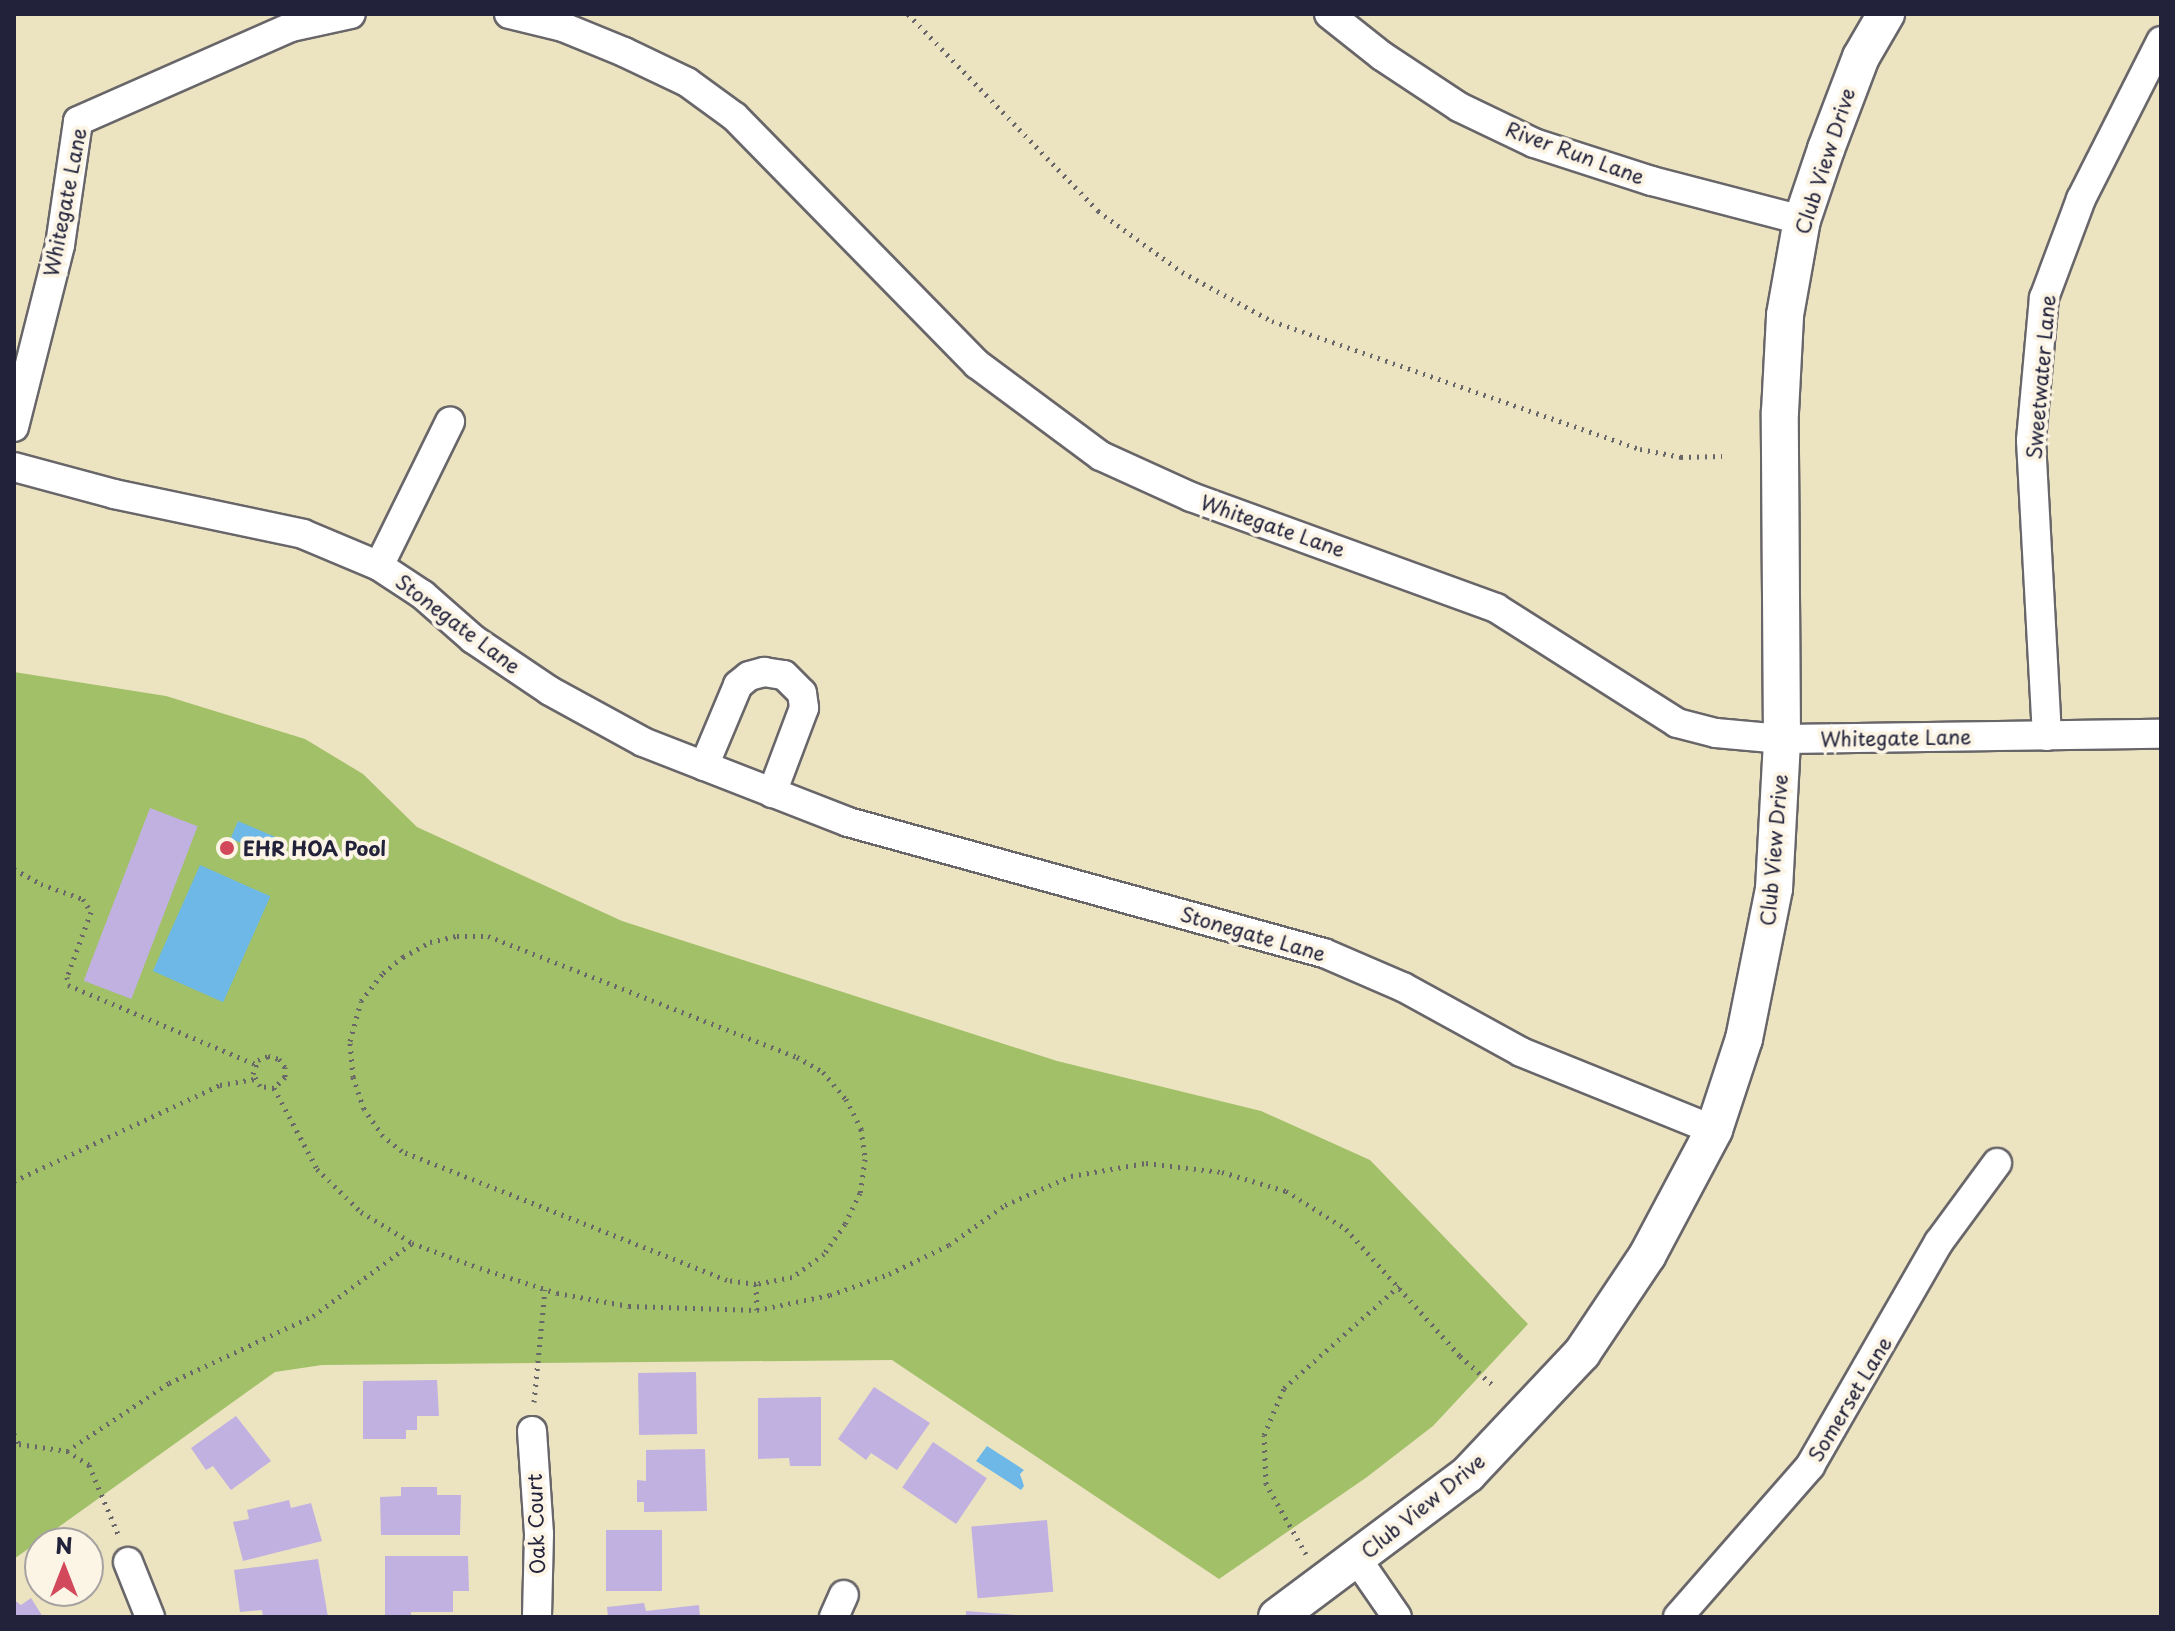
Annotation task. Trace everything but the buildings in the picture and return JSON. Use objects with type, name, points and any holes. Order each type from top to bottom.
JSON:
[{"type":"street","name":"Whitegate Lane","points":[[14,427],[60,245],[78,121],[291,27],[351,14]]},
{"type":"street","name":"Whitegate Lane","points":[[509,14],[563,27],[624,52],[687,82],[711,99],[735,117],[977,364],[1101,456],[1191,497],[1496,608],[1591,672],[1677,723],[1716,733],[1782,739],[2161,734]]},
{"type":"street","name":"River Run Lane","points":[[1329,14],[1382,56],[1459,107],[1534,143],[1652,181],[1802,220]]},
{"type":"street","name":"Club View Drive","points":[[1277,1617],[1468,1474],[1582,1353],[1647,1256],[1714,1130],[1744,1039],[1774,889],[1782,739],[1780,412],[1785,315],[1802,220],[1861,57],[1886,14]]},
{"type":"street","name":"Sweetwater Lane","points":[[2047,736],[2031,440],[2044,298],[2081,199],[2161,41]]},
{"type":"street","points":[[379,566],[450,422]]},
{"type":"street","name":"Stonegate Lane","points":[[14,467],[114,494],[303,534],[379,566],[423,595],[473,639],[550,691],[643,742],[862,826],[1324,953],[1403,987],[1521,1052],[1714,1130]]},
{"type":"street","points":[[704,766],[738,685],[749,676],[764,672],[784,675],[802,693],[804,708],[772,793]]},
{"type":"street","name":"Somerset Lane","points":[[1696,1612],[1810,1466],[1939,1242],[1997,1163]]},
{"type":"street","name":"Oak Court","points":[[532,1431],[539,1534],[537,1617]]},
{"type":"street","points":[[1357,1559],[1397,1617]]},
{"type":"street","points":[[128,1562],[150,1617]]},
{"type":"path","points":[[908,14],[1098,211],[1182,272],[1259,314],[1640,449],[1681,457],[1722,456]]},
{"type":"path","points":[[14,869],[83,899],[91,912],[67,977],[68,985],[255,1064]]},
{"type":"path","points":[[457,936],[488,936],[797,1057],[823,1072],[846,1099],[861,1129],[865,1159],[860,1193],[845,1224],[824,1254],[792,1277],[756,1284],[727,1280],[402,1151],[383,1136],[364,1109],[353,1077],[350,1041],[361,1001],[383,973],[430,942],[457,936]]},
{"type":"path","points":[[14,1181],[220,1085],[254,1079],[265,1088],[274,1088],[285,1077],[282,1062],[268,1056],[255,1064]]},
{"type":"path","points":[[254,1079],[255,1064]]},
{"type":"path","points":[[274,1088],[317,1169],[361,1212],[412,1243],[545,1290],[629,1306],[757,1310],[830,1295],[889,1274],[949,1245],[1005,1205],[1071,1176],[1146,1163],[1222,1172],[1286,1191],[1346,1229],[1460,1356],[1494,1386]]},
{"type":"path","points":[[67,1451],[169,1383],[313,1316],[412,1243]]},
{"type":"path","points":[[756,1284],[757,1310]]},
{"type":"path","points":[[1324,1583],[1266,1484],[1264,1435],[1284,1388],[1399,1286]]},
{"type":"path","points":[[535,1365],[545,1290]]},
{"type":"path","points":[[14,1434],[19,1444],[67,1451],[89,1465],[128,1562]]},
{"type":"green space","points":[[14,672],[166,696],[305,739],[363,774],[417,827],[622,921],[1057,1061],[1261,1111],[1370,1160],[1528,1324],[1433,1426],[1367,1477],[1219,1579],[892,1360],[322,1365],[275,1372],[59,1527],[24,1527],[24,1552],[14,1559]]},
{"type":"water","points":[[238,821],[275,837],[267,854],[231,838]]},
{"type":"water","points":[[200,865],[270,896],[223,1002],[153,971]]},
{"type":"water","points":[[987,1446],[1024,1470],[1020,1474],[1024,1486],[1021,1490],[976,1461]]},
{"type":"place","name":"EHR HOA Pool","points":[[227,848]]}]
